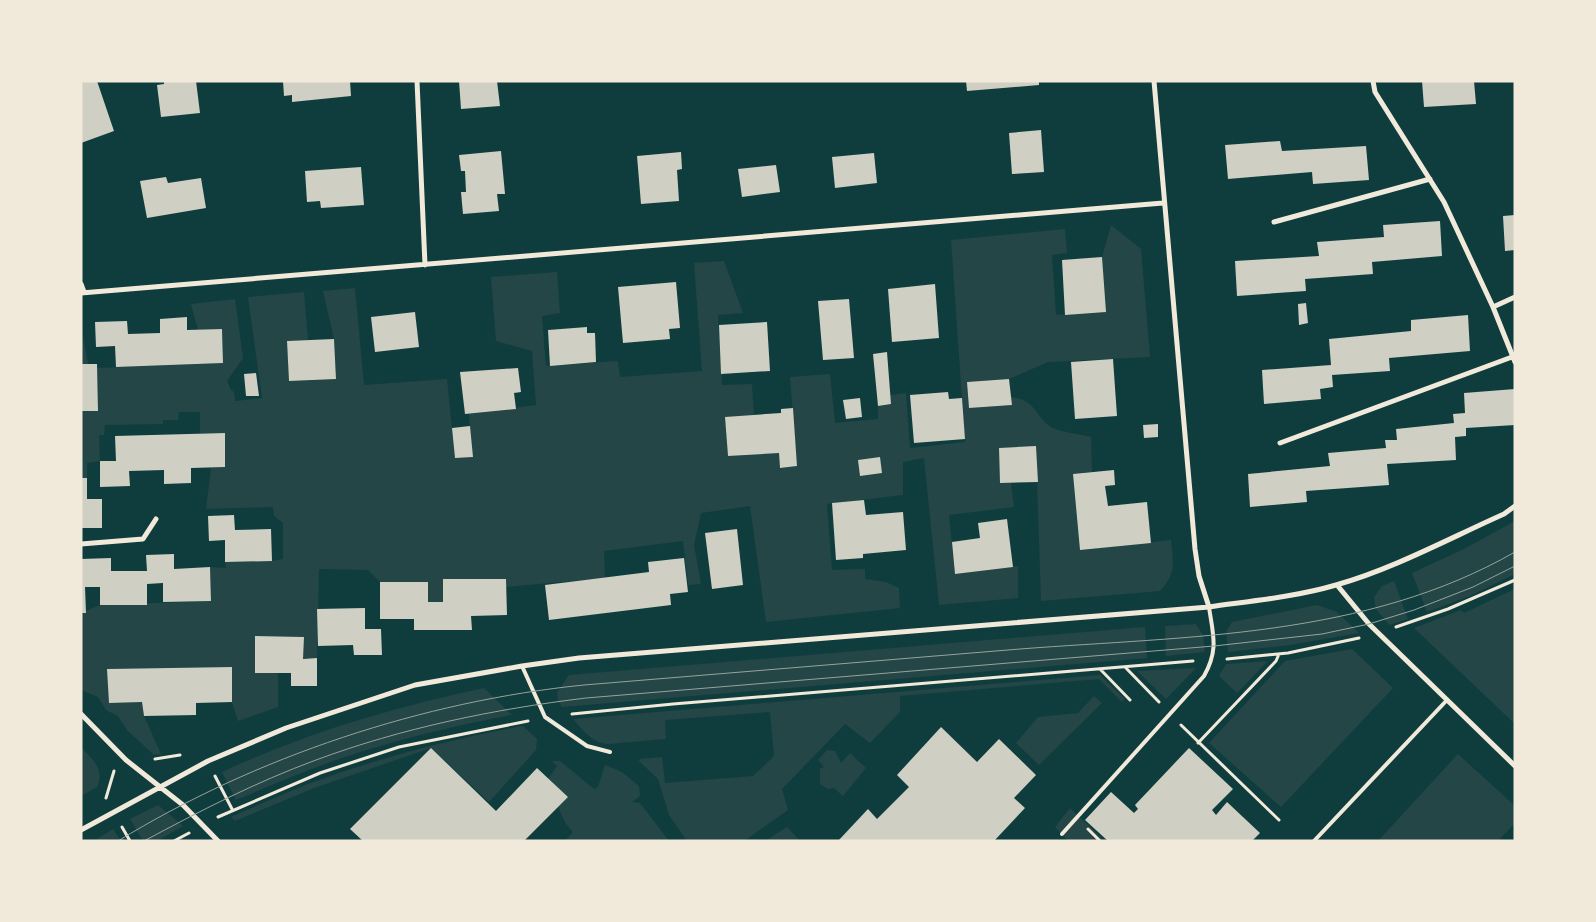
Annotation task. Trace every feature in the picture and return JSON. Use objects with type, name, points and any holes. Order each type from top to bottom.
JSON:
[{"type":"street","points":[[418,81],[425,265]]},
{"type":"street","points":[[1154,81],[1163,203],[1195,549],[1199,576],[1209,606]]},
{"type":"street","points":[[1280,444],[1513,360],[1493,307],[1444,202],[1375,92],[1374,81]]},
{"type":"street","points":[[1274,222],[1430,179]]},
{"type":"street","points":[[81,284],[83,292],[1163,203]]},
{"type":"street","points":[[1493,307],[1515,297]]},
{"type":"street","points":[[81,830],[158,786],[238,746],[415,685],[579,658],[1263,600],[1337,585],[1422,551],[1504,514],[1515,506]]},
{"type":"street","points":[[81,544],[143,539],[156,519]]},
{"type":"street","points":[[1337,585],[1378,632],[1515,766]]},
{"type":"street","points":[[81,714],[126,760],[183,806],[218,841]]},
{"type":"lane","points":[[1062,834],[1204,676],[1213,660],[1214,646],[1209,606]]},
{"type":"lane","points":[[522,666],[545,717],[587,746],[610,752]]},
{"type":"lane","points":[[1314,841],[1447,700]]},
{"type":"path","points":[[174,841],[232,809],[320,773],[399,747],[545,717],[673,704],[1279,654],[1320,647],[1378,632],[1448,609],[1515,580]]},
{"type":"path","points":[[1198,743],[1276,661],[1279,654]]},
{"type":"path","points":[[1124,667],[1198,743],[1279,820]]},
{"type":"path","points":[[1100,669],[1130,700]]},
{"type":"shaded area","points":[[1111,225],[1141,249],[1150,357],[1048,362],[1009,379],[967,382],[969,408],[1011,405],[1011,397],[1020,399],[1032,406],[1048,425],[1055,429],[1091,437],[1092,472],[1073,474],[1080,550],[1171,540],[1173,567],[1169,579],[1160,591],[1041,601],[1036,447],[999,448],[1000,483],[1011,483],[1014,507],[949,515],[955,574],[1018,566],[1018,598],[939,605],[924,458],[903,462],[903,495],[827,504],[832,570],[865,569],[865,579],[886,582],[899,588],[900,608],[766,622],[750,506],[701,513],[694,545],[701,584],[688,585],[683,541],[604,551],[605,578],[506,587],[506,579],[443,579],[443,602],[428,602],[428,582],[380,582],[368,570],[319,569],[317,658],[303,659],[303,637],[256,636],[255,673],[278,673],[278,707],[238,721],[232,702],[232,667],[108,669],[109,703],[142,702],[144,716],[161,754],[154,755],[127,730],[118,716],[106,710],[98,697],[81,690],[81,613],[100,605],[211,601],[210,567],[226,568],[225,562],[283,559],[283,523],[274,516],[273,507],[206,509],[211,468],[225,467],[225,433],[200,433],[200,412],[179,412],[178,420],[163,420],[163,424],[105,425],[104,435],[99,435],[100,461],[87,463],[87,478],[81,478],[81,411],[98,410],[97,368],[223,363],[222,329],[198,330],[191,304],[235,299],[243,358],[227,381],[234,392],[235,401],[262,398],[248,297],[304,292],[308,340],[287,341],[289,381],[336,379],[334,339],[323,291],[355,288],[364,385],[447,379],[455,458],[472,457],[469,414],[536,405],[532,351],[496,341],[491,277],[557,272],[560,313],[542,316],[546,366],[618,361],[620,377],[702,371],[694,263],[724,261],[743,313],[718,315],[722,385],[752,384],[754,415],[725,418],[728,456],[779,453],[780,468],[797,466],[790,377],[830,374],[835,423],[878,419],[878,406],[891,404],[890,395],[906,393],[910,448],[965,442],[951,240],[1065,229],[1067,253],[1052,255],[1056,315],[1105,312],[1102,257]]},
{"type":"shaded area","points":[[81,326],[88,364],[81,364]]},
{"type":"shaded area","points":[[1515,521],[1515,574],[1470,596],[1427,612],[1412,573],[1464,549]]},
{"type":"shaded area","points":[[1394,581],[1408,619],[1389,625],[1376,609],[1374,597],[1382,586]]},
{"type":"shaded area","points":[[1515,589],[1515,724],[1414,628],[1461,610],[1464,613]]},
{"type":"shaded area","points":[[1317,605],[1337,612],[1359,633],[1290,645],[1228,652],[1226,632],[1232,622]]},
{"type":"shaded area","points":[[1196,624],[1203,635],[1205,652],[1166,656],[1165,626]]},
{"type":"shaded area","points":[[1145,627],[1147,658],[562,707],[558,701],[557,693],[569,675]]},
{"type":"shaded area","points":[[1352,649],[1393,688],[1281,807],[1209,743],[1285,661]]},
{"type":"shaded area","points":[[1268,661],[1237,693],[1219,676],[1226,664]]},
{"type":"shaded area","points":[[1196,668],[1166,699],[1137,671]]},
{"type":"shaded area","points":[[1100,675],[1125,699],[1122,702],[1099,679],[900,696],[900,712],[870,743],[845,724],[782,789],[788,810],[744,841],[687,841],[669,815],[658,779],[639,761],[640,759],[662,757],[665,783],[753,776],[774,756],[770,712],[665,720],[666,739],[608,744],[593,739],[573,719]]},
{"type":"shaded area","points":[[484,688],[512,715],[425,734],[360,752],[313,768],[236,800],[222,772],[286,745],[351,722],[450,695]]},
{"type":"shaded area","points":[[1094,696],[1102,703],[1039,765],[1016,743],[1038,717],[1078,713]]},
{"type":"shaded area","points":[[523,726],[537,739],[536,750],[489,802],[431,748],[314,788],[235,821],[231,817],[308,784],[361,766],[441,743]]},
{"type":"shaded area","points":[[81,747],[90,756],[100,775],[97,787],[81,796]]},
{"type":"shaded area","points":[[827,750],[835,751],[841,763],[850,753],[866,768],[843,796],[834,788],[828,789],[820,784],[820,769],[824,767],[818,760]]},
{"type":"shaded area","points":[[1458,754],[1515,806],[1515,823],[1498,841],[1378,841]]},
{"type":"shaded area","points":[[552,761],[560,761],[594,789],[598,787],[605,765],[622,772],[639,786],[640,796],[632,802],[640,803],[669,841],[565,841],[573,832],[566,824],[558,807],[568,797],[548,779],[557,766]]},
{"type":"shaded area","points":[[158,805],[183,826],[157,841],[143,841],[130,819]]},
{"type":"shaded area","points":[[1070,808],[1105,841],[1068,841],[1055,827]]},
{"type":"shaded area","points":[[787,827],[800,841],[765,841]]},
{"type":"shaded area","points":[[113,829],[121,841],[94,841]]},
{"type":"building","points":[[81,81],[97,81],[114,131],[81,143]]},
{"type":"building","points":[[164,81],[196,81],[200,113],[161,117],[157,85],[164,84]]},
{"type":"building","points":[[283,81],[350,81],[351,96],[292,102],[292,95],[284,96]]},
{"type":"building","points":[[459,81],[497,81],[500,106],[461,109]]},
{"type":"building","points":[[966,81],[1039,81],[1039,85],[967,91]]},
{"type":"building","points":[[1422,81],[1474,81],[1476,104],[1424,107]]},
{"type":"building","points":[[1041,130],[1044,172],[1012,174],[1009,133]]},
{"type":"building","points":[[1280,141],[1282,151],[1366,146],[1369,180],[1313,184],[1312,172],[1228,179],[1225,145]]},
{"type":"building","points":[[501,151],[505,194],[497,194],[499,211],[463,214],[461,192],[466,192],[465,171],[461,171],[459,155]]},
{"type":"building","points":[[681,152],[682,169],[677,170],[679,201],[641,204],[637,156]]},
{"type":"building","points":[[874,153],[877,183],[835,188],[832,157]]},
{"type":"building","points":[[776,165],[780,192],[742,197],[738,169]]},
{"type":"building","points":[[361,167],[364,205],[321,208],[320,201],[307,202],[305,171]]},
{"type":"building","points":[[166,177],[168,183],[201,178],[206,208],[147,218],[140,181]]},
{"type":"building","points":[[1515,215],[1515,250],[1505,251],[1503,216]]},
{"type":"building","points":[[1440,221],[1442,256],[1372,262],[1373,274],[1305,279],[1306,291],[1237,296],[1235,261],[1319,256],[1317,242],[1384,237],[1383,225]]},
{"type":"building","points":[[1102,257],[1106,312],[1065,315],[1062,260]]},
{"type":"building","points":[[676,282],[680,328],[669,329],[670,339],[623,343],[618,287]]},
{"type":"building","points":[[935,284],[939,338],[892,342],[888,289]]},
{"type":"building","points":[[849,299],[854,358],[823,360],[818,301]]},
{"type":"building","points":[[1306,303],[1308,323],[1299,325],[1298,304]]},
{"type":"building","points":[[415,312],[419,347],[375,352],[371,317]]},
{"type":"building","points":[[1468,315],[1470,351],[1389,358],[1390,371],[1332,375],[1333,387],[1320,389],[1321,399],[1264,404],[1262,370],[1331,365],[1329,339],[1411,331],[1411,320]]},
{"type":"building","points":[[187,317],[187,330],[222,329],[223,363],[116,367],[115,346],[96,347],[95,322],[127,321],[128,334],[160,333],[160,319]]},
{"type":"building","points":[[767,322],[770,371],[721,374],[719,325]]},
{"type":"building","points":[[587,327],[587,333],[595,333],[596,362],[550,366],[548,330]]},
{"type":"building","points":[[334,339],[336,379],[289,381],[287,341]]},
{"type":"building","points":[[887,352],[891,404],[878,406],[873,354]]},
{"type":"building","points":[[1113,359],[1117,416],[1075,419],[1071,362]]},
{"type":"building","points":[[81,364],[97,364],[98,411],[81,411]]},
{"type":"building","points":[[518,368],[521,392],[514,393],[516,409],[465,414],[460,372]]},
{"type":"building","points":[[256,373],[259,396],[246,396],[244,374]]},
{"type":"building","points":[[1009,379],[1012,405],[969,408],[967,382]]},
{"type":"building","points":[[1515,389],[1515,425],[1466,428],[1466,436],[1455,437],[1456,460],[1387,464],[1389,485],[1306,491],[1307,502],[1250,507],[1248,474],[1330,466],[1328,453],[1386,448],[1385,440],[1397,440],[1396,429],[1454,423],[1453,414],[1465,413],[1464,393]]},
{"type":"building","points":[[948,392],[949,399],[962,398],[965,439],[914,443],[910,395]]},
{"type":"building","points":[[860,398],[862,417],[846,419],[843,400]]},
{"type":"building","points":[[793,408],[797,466],[780,468],[779,453],[728,456],[725,417],[781,413],[781,409]]},
{"type":"building","points":[[1158,424],[1158,437],[1144,438],[1143,425]]},
{"type":"building","points":[[470,426],[473,457],[455,458],[452,428]]},
{"type":"building","points":[[225,433],[225,467],[191,468],[191,483],[164,484],[164,470],[129,471],[130,486],[100,487],[100,461],[116,461],[115,436]]},
{"type":"building","points":[[1036,446],[1038,482],[1000,483],[999,448]]},
{"type":"building","points":[[880,457],[882,473],[860,476],[858,460]]},
{"type":"building","points":[[1114,470],[1115,485],[1105,486],[1108,506],[1147,502],[1151,543],[1080,550],[1073,474]]},
{"type":"building","points":[[81,478],[87,478],[87,499],[102,499],[102,528],[81,528]]},
{"type":"building","points":[[864,500],[866,515],[903,512],[906,550],[863,554],[863,558],[836,560],[832,503]]},
{"type":"building","points":[[234,515],[235,530],[271,529],[272,561],[225,562],[225,540],[209,541],[208,516]]},
{"type":"building","points":[[1007,519],[1013,567],[955,574],[952,542],[980,538],[978,523]]},
{"type":"building","points":[[737,529],[743,585],[712,589],[705,533]]},
{"type":"building","points":[[174,554],[174,569],[210,567],[211,601],[163,602],[163,583],[147,584],[147,605],[100,605],[100,587],[85,587],[86,613],[81,613],[81,559],[111,558],[111,571],[147,571],[146,555]]},
{"type":"building","points":[[684,558],[688,592],[670,594],[671,605],[549,620],[545,585],[649,572],[648,562]]},
{"type":"building","points":[[443,579],[506,579],[507,615],[471,616],[472,630],[414,630],[414,619],[380,619],[380,582],[428,582],[428,602],[443,602]]},
{"type":"building","points":[[365,608],[365,629],[381,629],[382,655],[354,655],[353,645],[318,646],[317,609]]},
{"type":"building","points":[[255,636],[304,637],[303,659],[317,658],[317,686],[291,686],[291,673],[255,673]]},
{"type":"building","points":[[232,667],[232,702],[196,703],[196,715],[144,716],[142,702],[109,703],[107,669]]},
{"type":"building","points":[[941,727],[977,762],[999,739],[1036,775],[1014,798],[1025,808],[994,841],[838,841],[868,809],[877,819],[909,787],[897,775]]},
{"type":"building","points":[[431,748],[496,811],[537,768],[568,797],[524,841],[363,841],[350,829]]},
{"type":"building","points":[[1189,748],[1233,789],[1212,810],[1216,815],[1227,802],[1260,833],[1252,841],[1108,841],[1085,820],[1111,792],[1134,813],[1138,809],[1135,805]]},
{"type":"tram line","points":[[118,841],[226,783],[283,759],[402,719],[463,704],[584,685],[1211,635],[1274,628],[1337,617],[1398,602],[1458,580],[1515,552]]},
{"type":"tram line","points":[[144,841],[228,798],[316,760],[382,738],[483,714],[586,698],[1214,646],[1322,634],[1369,624],[1414,610],[1473,587],[1515,566]]}]
